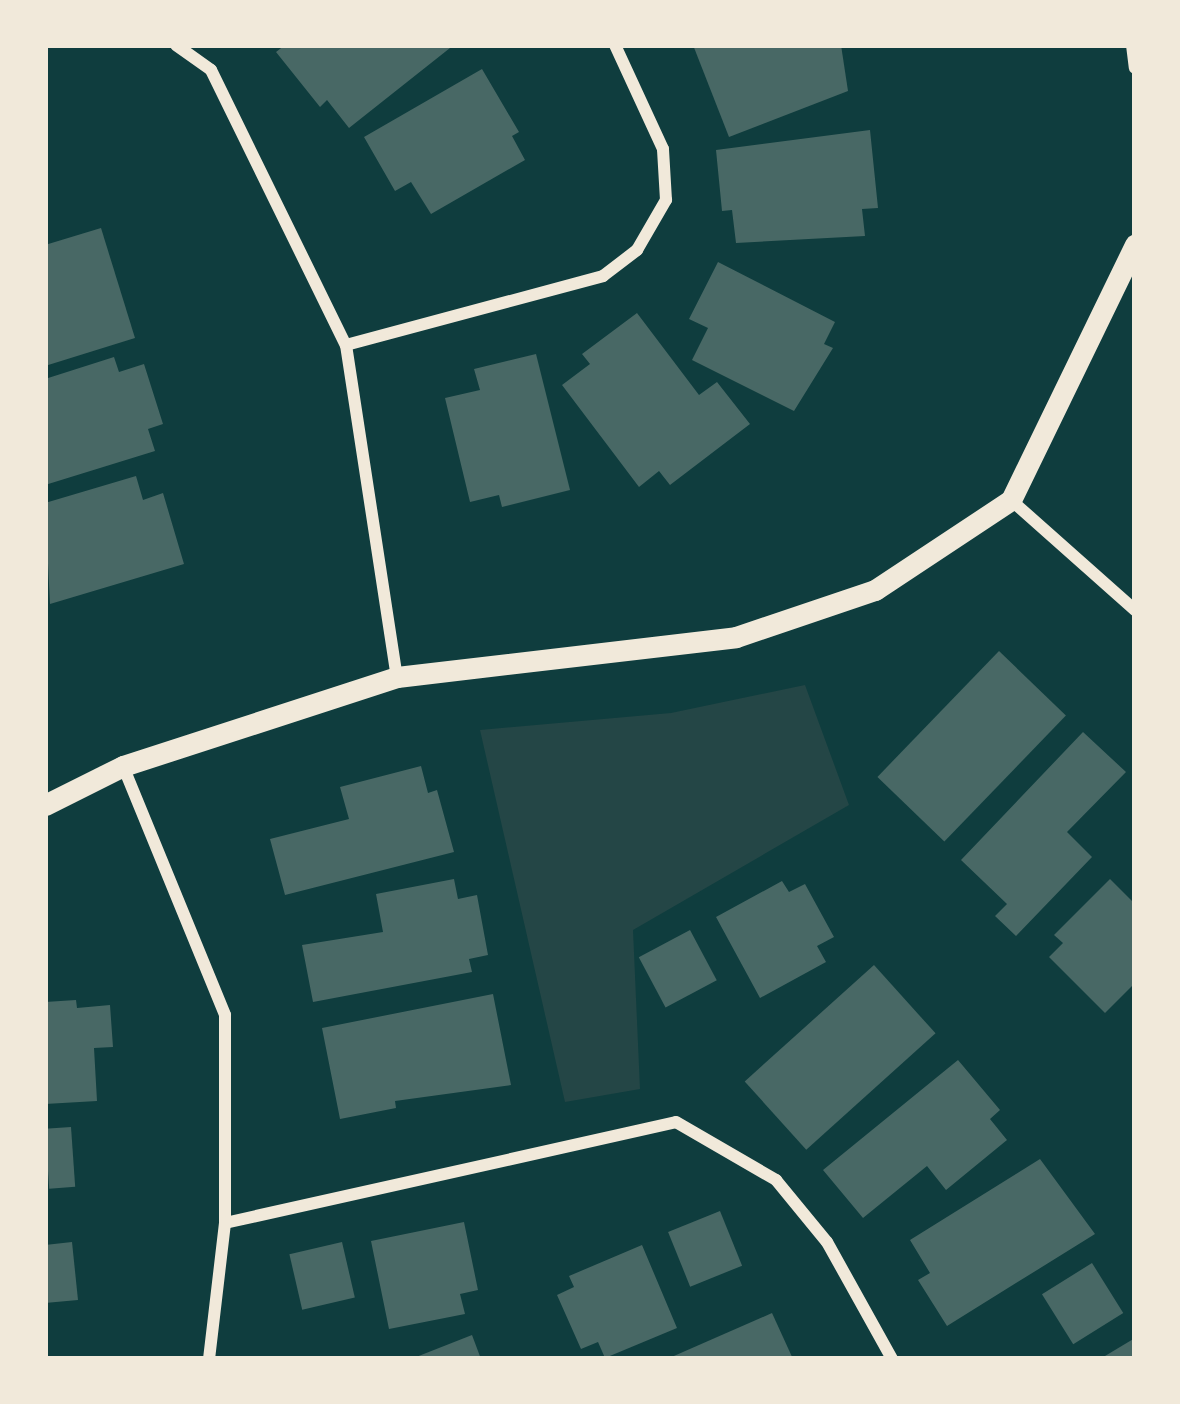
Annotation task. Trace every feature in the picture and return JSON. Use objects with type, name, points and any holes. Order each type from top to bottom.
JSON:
[{"type":"street","points":[[176,45],[211,70],[346,345],[397,677]]},
{"type":"street","points":[[346,345],[603,276],[637,250],[667,200],[663,149],[615,45]]},
{"type":"street","points":[[1132,45],[1135,68]]},
{"type":"street","points":[[45,805],[123,766],[397,677],[736,638],[875,590],[1011,500],[1135,244]]},
{"type":"street","points":[[1011,500],[1135,610]]},
{"type":"street","points":[[123,766],[225,1015],[225,1222],[209,1359]]},
{"type":"street","points":[[225,1222],[676,1122],[776,1180],[827,1242],[892,1359]]},
{"type":"shaded area","points":[[805,685],[849,805],[633,930],[640,1089],[565,1102],[480,730],[671,713]]},
{"type":"building","points":[[285,45],[450,48],[349,128],[327,100],[320,107],[276,52]]},
{"type":"building","points":[[693,45],[841,45],[848,91],[729,137]]},
{"type":"building","points":[[482,69],[519,132],[512,136],[525,160],[431,214],[411,182],[395,191],[364,137]]},
{"type":"building","points":[[870,130],[878,208],[862,209],[865,236],[736,243],[732,210],[722,211],[716,150]]},
{"type":"building","points":[[101,228],[135,338],[45,366],[45,245]]},
{"type":"building","points":[[718,262],[835,322],[824,344],[833,348],[794,411],[692,360],[708,328],[689,319]]},
{"type":"building","points":[[637,313],[699,395],[717,382],[750,424],[670,485],[659,471],[639,487],[562,385],[590,364],[582,354]]},
{"type":"building","points":[[536,354],[570,490],[502,507],[499,495],[470,502],[445,398],[480,390],[474,369]]},
{"type":"building","points":[[114,357],[119,372],[144,364],[163,424],[148,429],[155,451],[45,485],[45,379]]},
{"type":"building","points":[[136,476],[143,500],[163,493],[184,564],[50,604],[45,503]]},
{"type":"building","points":[[999,651],[1066,716],[944,841],[877,777]]},
{"type":"building","points":[[1083,732],[1126,772],[1067,832],[1092,857],[1016,936],[995,916],[1007,904],[961,860]]},
{"type":"building","points":[[421,766],[428,793],[437,790],[454,852],[285,895],[270,839],[349,819],[340,787]]},
{"type":"building","points":[[454,879],[458,899],[477,895],[488,955],[469,959],[472,972],[313,1002],[302,945],[383,932],[376,894]]},
{"type":"building","points":[[1110,879],[1135,904],[1135,983],[1105,1013],[1049,957],[1063,943],[1054,935]]},
{"type":"building","points":[[782,881],[789,892],[805,884],[834,937],[817,946],[826,962],[760,998],[716,917]]},
{"type":"building","points":[[690,930],[717,980],[666,1008],[639,957]]},
{"type":"building","points":[[874,965],[936,1033],[806,1150],[745,1081]]},
{"type":"building","points":[[493,994],[511,1085],[395,1101],[396,1108],[340,1119],[322,1028]]},
{"type":"building","points":[[76,1000],[77,1008],[110,1005],[113,1047],[94,1048],[97,1101],[45,1104],[45,1002]]},
{"type":"building","points":[[958,1060],[1000,1110],[990,1119],[1007,1140],[946,1190],[927,1166],[863,1218],[823,1170]]},
{"type":"building","points":[[71,1127],[75,1187],[49,1189],[45,1129]]},
{"type":"building","points":[[1040,1159],[1095,1234],[947,1326],[918,1280],[930,1273],[910,1240]]},
{"type":"building","points":[[720,1211],[742,1266],[690,1287],[668,1232]]},
{"type":"building","points":[[464,1222],[478,1290],[460,1294],[465,1314],[389,1329],[371,1241]]},
{"type":"building","points":[[72,1242],[78,1300],[45,1303],[45,1245]]},
{"type":"building","points":[[342,1242],[355,1298],[302,1310],[289,1254]]},
{"type":"building","points":[[642,1245],[677,1328],[605,1358],[598,1342],[581,1349],[557,1295],[574,1287],[569,1276]]},
{"type":"building","points":[[1092,1263],[1123,1313],[1073,1344],[1042,1294]]},
{"type":"building","points":[[772,1313],[793,1359],[667,1359]]},
{"type":"building","points":[[472,1335],[481,1359],[411,1359]]},
{"type":"building","points":[[1135,1338],[1135,1359],[1100,1359]]}]
